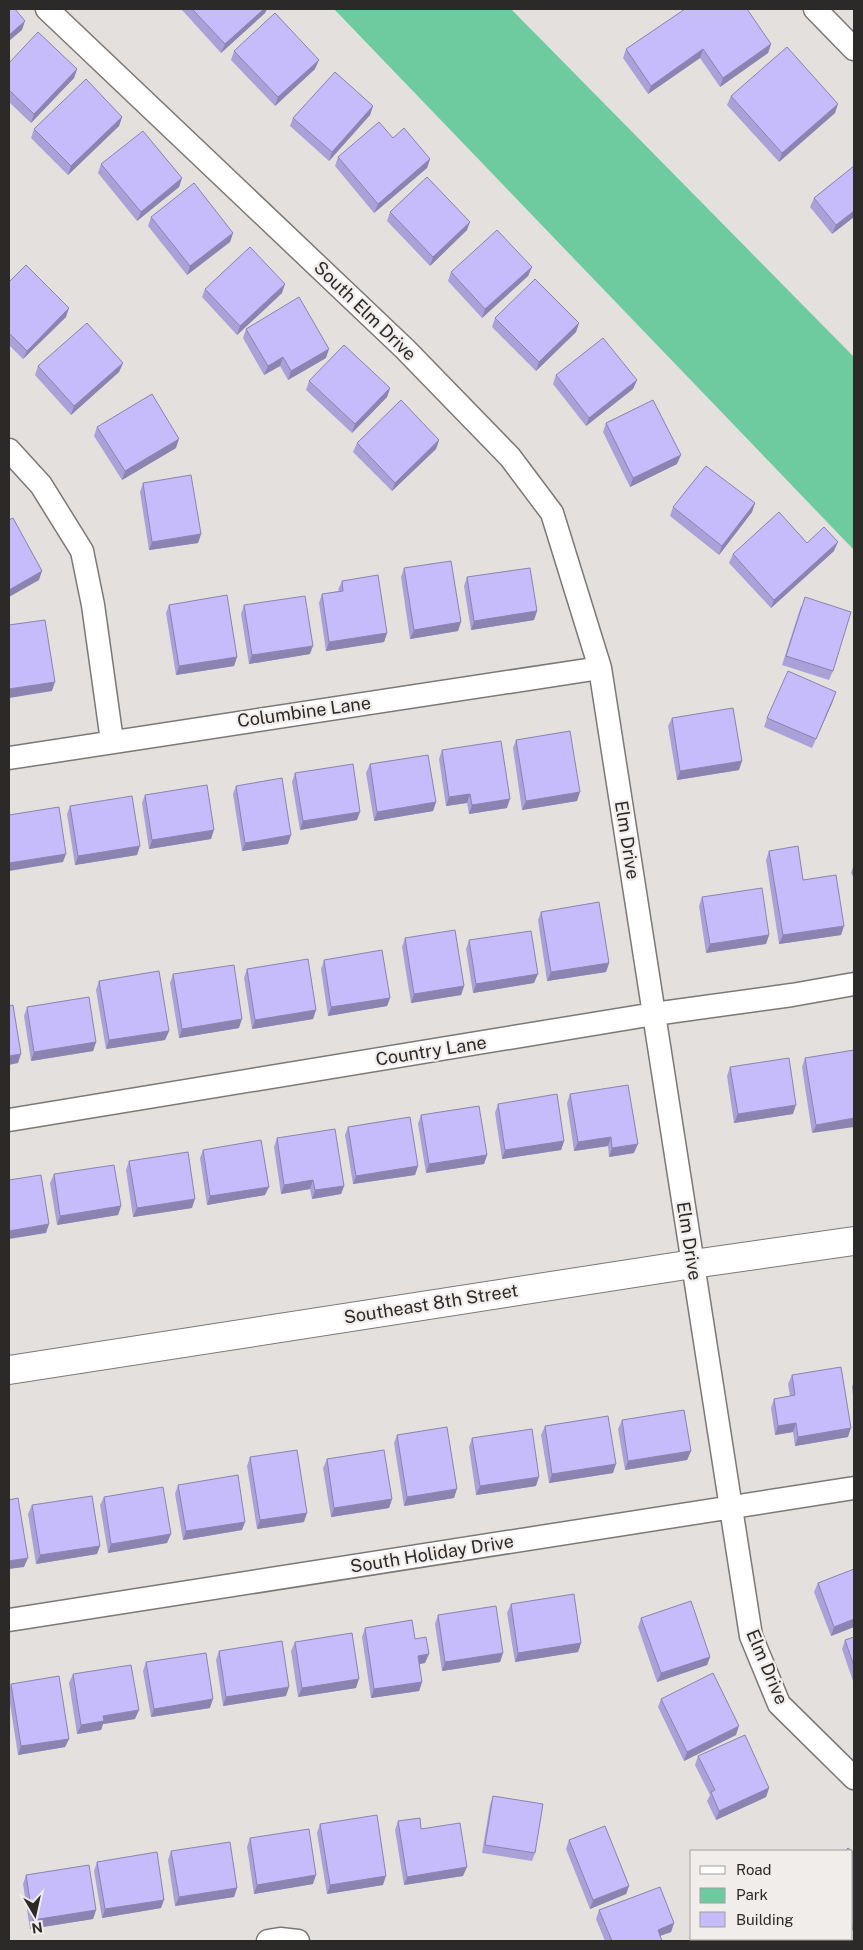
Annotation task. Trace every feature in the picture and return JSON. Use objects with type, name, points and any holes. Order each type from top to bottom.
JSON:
[{"type":"street","name":"South Elm Drive","points":[[47,9],[405,349],[510,457],[552,512],[600,668]]},
{"type":"street","points":[[815,9],[854,49]]},
{"type":"street","points":[[9,450],[41,485],[82,551],[93,605],[112,741]]},
{"type":"street","name":"Columbine Lane","points":[[9,758],[600,668]]},
{"type":"street","name":"Elm Drive","points":[[600,668],[751,1636],[778,1704],[854,1778]]},
{"type":"street","name":"Country Lane","points":[[9,1120],[654,1014],[792,995],[854,984]]},
{"type":"street","name":"Southeast 8th Street","points":[[9,1370],[693,1264],[854,1241]]},
{"type":"street","name":"South Holiday Drive","points":[[9,1620],[854,1488]]},
{"type":"street","points":[[268,1941],[280,1939],[298,1941]]},
{"type":"green space","points":[[334,9],[511,9],[854,357],[854,550]]},
{"type":"building","points":[[9,9],[15,9],[25,21],[9,35]]},
{"type":"building","points":[[192,9],[264,9],[225,44]]},
{"type":"building","points":[[685,9],[747,9],[771,44],[723,78],[703,49],[651,86],[626,49]]},
{"type":"building","points":[[275,13],[319,60],[278,97],[234,51]]},
{"type":"building","points":[[38,32],[77,69],[34,114],[9,90],[9,63]]},
{"type":"building","points":[[787,47],[838,104],[782,153],[731,96]]},
{"type":"building","points":[[335,72],[373,106],[332,152],[293,118]]},
{"type":"building","points":[[86,79],[122,117],[71,166],[34,129]]},
{"type":"building","points":[[379,122],[393,138],[404,128],[430,159],[378,204],[338,157]]},
{"type":"building","points":[[143,131],[182,178],[141,212],[101,164]]},
{"type":"building","points":[[854,166],[854,211],[836,225],[814,198]]},
{"type":"building","points":[[427,177],[470,222],[433,257],[390,212]]},
{"type":"building","points":[[194,183],[233,233],[190,266],[151,217]]},
{"type":"building","points":[[497,230],[532,267],[485,309],[451,272]]},
{"type":"building","points":[[250,247],[285,284],[240,326],[205,289]]},
{"type":"building","points":[[26,265],[69,308],[27,351],[9,333],[9,282]]},
{"type":"building","points":[[535,279],[579,323],[539,362],[495,318]]},
{"type":"building","points":[[299,297],[329,349],[291,371],[283,357],[268,366],[246,329]]},
{"type":"building","points":[[87,323],[123,363],[74,406],[38,366]]},
{"type":"building","points":[[603,338],[637,380],[589,418],[556,375]]},
{"type":"building","points":[[344,345],[390,388],[355,424],[309,381]]},
{"type":"building","points":[[152,394],[179,439],[125,471],[97,427]]},
{"type":"building","points":[[401,400],[439,440],[395,483],[357,443]]},
{"type":"building","points":[[653,400],[681,455],[633,478],[606,423]]},
{"type":"building","points":[[706,466],[755,503],[722,546],[673,507]]},
{"type":"building","points":[[191,475],[201,534],[152,542],[143,483]]},
{"type":"building","points":[[779,512],[807,543],[824,527],[838,542],[774,600],[733,554]]},
{"type":"building","points":[[13,518],[42,571],[9,590],[9,520]]},
{"type":"building","points":[[451,561],[461,622],[414,630],[404,568]]},
{"type":"building","points":[[530,568],[537,611],[474,621],[467,577]]},
{"type":"building","points":[[378,575],[387,633],[329,642],[322,594],[343,591],[342,581]]},
{"type":"building","points":[[227,595],[237,657],[179,666],[169,605]]},
{"type":"building","points":[[305,596],[313,646],[252,655],[244,605]]},
{"type":"building","points":[[805,597],[851,612],[833,671],[786,656]]},
{"type":"building","points":[[45,620],[55,682],[9,689],[9,625]]},
{"type":"building","points":[[788,671],[836,692],[816,739],[767,718]]},
{"type":"building","points":[[733,708],[742,761],[680,771],[672,718]]},
{"type":"building","points":[[570,731],[580,792],[526,801],[516,740]]},
{"type":"building","points":[[501,741],[510,799],[472,805],[470,794],[449,797],[442,750]]},
{"type":"building","points":[[428,755],[436,802],[377,812],[370,764]]},
{"type":"building","points":[[353,764],[360,812],[303,821],[295,773]]},
{"type":"building","points":[[282,778],[291,835],[245,843],[236,786]]},
{"type":"building","points":[[207,785],[214,830],[152,840],[145,795]]},
{"type":"building","points":[[132,796],[140,846],[78,856],[70,806]]},
{"type":"building","points":[[59,807],[66,854],[9,863],[9,815]]},
{"type":"building","points":[[798,846],[803,880],[836,875],[844,926],[783,935],[769,851]]},
{"type":"building","points":[[762,888],[769,935],[710,944],[702,897]]},
{"type":"building","points":[[599,902],[609,963],[551,972],[541,912]]},
{"type":"building","points":[[455,930],[464,986],[414,994],[405,938]]},
{"type":"building","points":[[531,931],[538,974],[476,984],[469,940]]},
{"type":"building","points":[[382,950],[390,998],[331,1007],[324,960]]},
{"type":"building","points":[[308,959],[316,1010],[255,1020],[247,969]]},
{"type":"building","points":[[234,965],[242,1019],[182,1029],[173,974]]},
{"type":"building","points":[[159,971],[169,1031],[109,1040],[99,981]]},
{"type":"building","points":[[89,997],[96,1042],[34,1052],[27,1007]]},
{"type":"building","points":[[13,1005],[21,1054],[9,1056],[9,1006]]},
{"type":"building","points":[[854,1050],[854,1118],[816,1125],[805,1058]]},
{"type":"building","points":[[789,1058],[796,1105],[738,1114],[730,1067]]},
{"type":"building","points":[[628,1085],[638,1144],[612,1148],[611,1137],[578,1142],[570,1094]]},
{"type":"building","points":[[557,1094],[564,1141],[505,1150],[498,1104]]},
{"type":"building","points":[[479,1106],[487,1155],[429,1164],[421,1115]]},
{"type":"building","points":[[410,1117],[418,1166],[356,1176],[348,1127]]},
{"type":"building","points":[[335,1129],[344,1186],[315,1190],[313,1180],[284,1185],[277,1138]]},
{"type":"building","points":[[261,1140],[269,1187],[210,1196],[203,1150]]},
{"type":"building","points":[[188,1152],[195,1199],[137,1208],[129,1161]]},
{"type":"building","points":[[114,1165],[121,1206],[60,1216],[54,1174]]},
{"type":"building","points":[[41,1175],[49,1224],[9,1231],[9,1180]]},
{"type":"building","points":[[841,1367],[851,1428],[798,1437],[796,1423],[778,1426],[774,1399],[795,1395],[792,1375]]},
{"type":"building","points":[[684,1410],[691,1451],[628,1461],[622,1420]]},
{"type":"building","points":[[608,1416],[616,1464],[552,1474],[545,1426]]},
{"type":"building","points":[[447,1427],[457,1489],[407,1497],[397,1435]]},
{"type":"building","points":[[532,1429],[539,1477],[480,1486],[472,1438]]},
{"type":"building","points":[[297,1450],[307,1513],[260,1520],[250,1457]]},
{"type":"building","points":[[384,1450],[392,1499],[334,1508],[327,1459]]},
{"type":"building","points":[[238,1475],[245,1522],[186,1531],[178,1485]]},
{"type":"building","points":[[163,1487],[171,1534],[111,1544],[104,1497]]},
{"type":"building","points":[[92,1496],[100,1546],[40,1555],[32,1505]]},
{"type":"building","points":[[18,1498],[28,1558],[9,1561],[9,1500]]},
{"type":"building","points":[[854,1569],[854,1619],[834,1627],[818,1583]]},
{"type":"building","points":[[574,1594],[581,1643],[518,1653],[511,1604]]},
{"type":"building","points":[[691,1601],[710,1657],[661,1673],[641,1618]]},
{"type":"building","points":[[496,1606],[503,1653],[445,1662],[438,1615]]},
{"type":"building","points":[[412,1620],[415,1639],[426,1637],[429,1654],[418,1656],[422,1682],[374,1689],[365,1628]]},
{"type":"building","points":[[352,1633],[359,1679],[302,1688],[295,1642]]},
{"type":"building","points":[[854,1637],[854,1666],[845,1640]]},
{"type":"building","points":[[282,1641],[289,1687],[226,1697],[219,1651]]},
{"type":"building","points":[[206,1653],[213,1699],[154,1709],[146,1662]]},
{"type":"building","points":[[131,1665],[139,1710],[103,1716],[104,1721],[81,1725],[73,1674]]},
{"type":"building","points":[[713,1673],[739,1726],[687,1752],[661,1699]]},
{"type":"building","points":[[59,1676],[69,1739],[21,1746],[11,1684]]},
{"type":"building","points":[[745,1735],[769,1788],[719,1811],[711,1792],[715,1790],[698,1756]]},
{"type":"building","points":[[493,1796],[543,1804],[535,1853],[485,1845]]},
{"type":"building","points":[[377,1815],[386,1876],[330,1885],[320,1824]]},
{"type":"building","points":[[420,1818],[421,1829],[460,1823],[467,1867],[407,1877],[398,1821]]},
{"type":"building","points":[[605,1826],[629,1886],[593,1900],[569,1840]]},
{"type":"building","points":[[309,1829],[316,1875],[257,1885],[250,1838]]},
{"type":"building","points":[[230,1842],[237,1888],[179,1897],[171,1851]]},
{"type":"building","points":[[157,1852],[164,1900],[105,1909],[97,1862]]},
{"type":"building","points":[[853,1852],[854,1854],[853,1924]]},
{"type":"building","points":[[89,1865],[96,1910],[33,1920],[26,1875]]},
{"type":"building","points":[[660,1887],[674,1923],[658,1930],[662,1941],[612,1941],[599,1910]]}]
